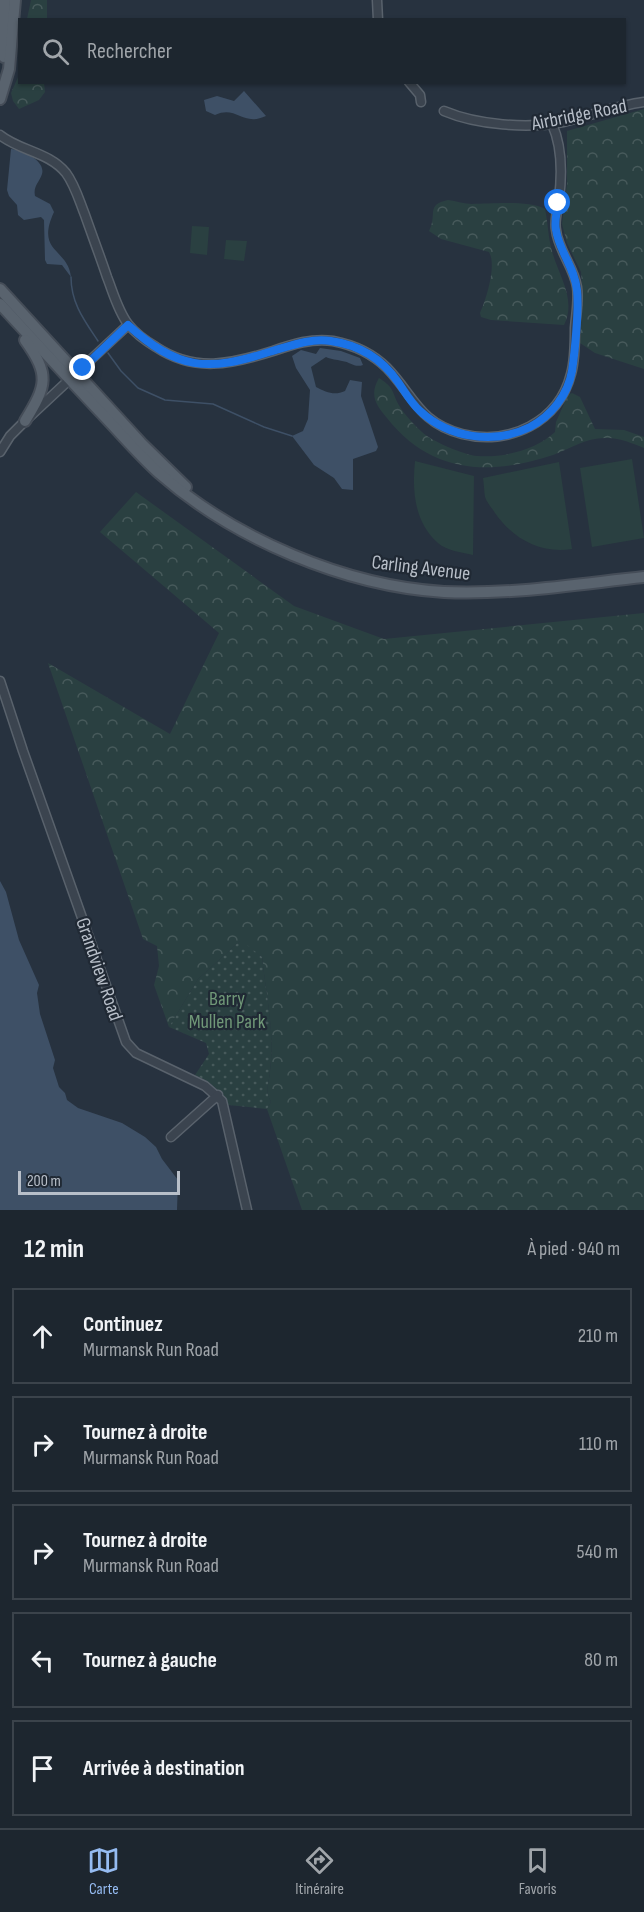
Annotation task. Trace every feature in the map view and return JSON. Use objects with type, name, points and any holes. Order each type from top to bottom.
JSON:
[{"type":"main road","points":[[0,84],[4,56],[5,0]]},
{"type":"main road","points":[[0,99],[9,69],[15,0]]},
{"type":"main road","name":"Carling Avenue","points":[[0,290],[160,474],[210,512],[284,551],[333,570],[400,586],[442,592],[510,590],[644,577]]},
{"type":"main road","points":[[0,304],[37,356],[42,370],[41,390],[25,421]]},
{"type":"main road","name":"Carling Avenue","points":[[0,304],[73,376]]},
{"type":"street","points":[[377,0],[378,18]]},
{"type":"street","points":[[411,84],[420,95],[421,102]]},
{"type":"street","name":"Airbridge Road","points":[[444,111],[467,119],[532,126],[552,124],[615,106],[644,102]]},
{"type":"street","points":[[0,135],[6,140],[47,157],[61,168],[76,190],[113,294],[128,325],[163,352],[187,361],[208,364],[234,363],[316,339],[353,346],[369,354],[386,367],[420,411],[446,428],[461,434],[480,437],[509,435],[541,420],[558,404],[572,369],[578,291],[556,231],[560,175],[556,133],[552,124]]},
{"type":"street","points":[[0,452],[3,440],[128,325]]},
{"type":"street","name":"Grandview Road","points":[[0,681],[22,751],[126,1042],[136,1053],[182,1073],[218,1095]]},
{"type":"street","points":[[171,1137],[218,1095],[226,1109],[247,1210]]},
{"type":"green space","points":[[31,0],[47,0],[47,18],[27,18]]},
{"type":"green space","points":[[18,77],[18,84],[44,84],[45,92],[39,100],[19,109],[11,93]]},
{"type":"green space","points":[[644,109],[644,369],[595,353],[580,343],[583,296],[581,272],[567,243],[562,224],[567,184],[567,131]]},
{"type":"green space","points":[[448,200],[472,204],[520,203],[545,209],[552,251],[567,296],[568,306],[564,325],[491,320],[481,317],[480,313],[491,274],[492,265],[489,252],[441,239],[429,231],[434,208]]},
{"type":"green space","points":[[192,226],[209,227],[207,255],[190,253]]},
{"type":"green space","points":[[226,240],[247,241],[244,261],[224,259]]},
{"type":"green space","points":[[379,378],[391,388],[402,410],[426,436],[471,455],[497,456],[519,452],[538,444],[555,432],[556,422],[568,395],[572,393],[580,397],[595,429],[624,430],[644,437],[644,448],[620,439],[598,438],[553,455],[507,466],[484,467],[442,460],[404,437],[380,409],[374,395]]},
{"type":"green space","points":[[632,459],[644,538],[592,547],[580,468]]},
{"type":"green space","points":[[415,461],[474,476],[473,555],[446,548],[430,535],[416,505]]},
{"type":"green space","points":[[559,462],[572,549],[561,550],[539,547],[510,530],[487,501],[483,478]]},
{"type":"green space","points":[[136,492],[294,606],[384,639],[644,613],[644,1210],[302,1210],[267,1109],[271,1102],[267,1090],[271,1043],[262,957],[240,941],[198,979],[169,1027],[154,985],[159,966],[157,946],[143,939],[48,663],[170,734],[219,633],[100,532]]},
{"type":"green space","name":"Barry Mullen Park","points":[[241,940],[262,957],[271,1042],[267,1090],[271,1102],[267,1109],[228,1105],[214,1087],[195,1075],[209,1054],[206,1043],[169,1027],[198,979]]},
{"type":"water","points":[[244,91],[266,116],[251,119],[229,112],[215,115],[206,111],[204,100],[217,96],[234,101]]},
{"type":"water","points":[[11,149],[21,151],[40,164],[42,174],[35,196],[50,204],[54,212],[49,225],[50,243],[69,268],[71,277],[62,265],[47,264],[45,260],[44,220],[41,217],[24,220],[18,215],[17,205],[9,196],[7,190]]},
{"type":"water","points":[[320,348],[341,351],[360,358],[363,365],[326,357],[311,367],[316,387],[327,392],[345,391],[350,380],[362,382],[361,396],[378,447],[376,451],[353,459],[353,490],[342,489],[334,478],[314,465],[292,436],[303,431],[308,419],[310,390],[296,368],[292,356],[301,350],[316,354]]},
{"type":"water","points":[[0,881],[6,892],[19,940],[39,985],[37,993],[40,1014],[55,1060],[53,1068],[59,1087],[65,1093],[67,1100],[78,1108],[122,1123],[145,1137],[156,1147],[178,1180],[177,1210],[0,1210]]},
{"type":"waterway","points":[[71,277],[76,303],[98,341]]},
{"type":"waterway","points":[[108,353],[121,371],[138,388],[165,400],[213,404],[264,427],[292,436]]},
{"type":"route","points":[[83,368],[128,325],[155,347],[171,356],[208,364],[234,363],[316,339],[333,341],[353,346],[369,354],[386,367],[420,411],[446,428],[461,434],[480,437],[509,435],[518,432],[541,420],[552,411],[558,404],[571,376],[578,291],[556,231],[558,203]]}]
